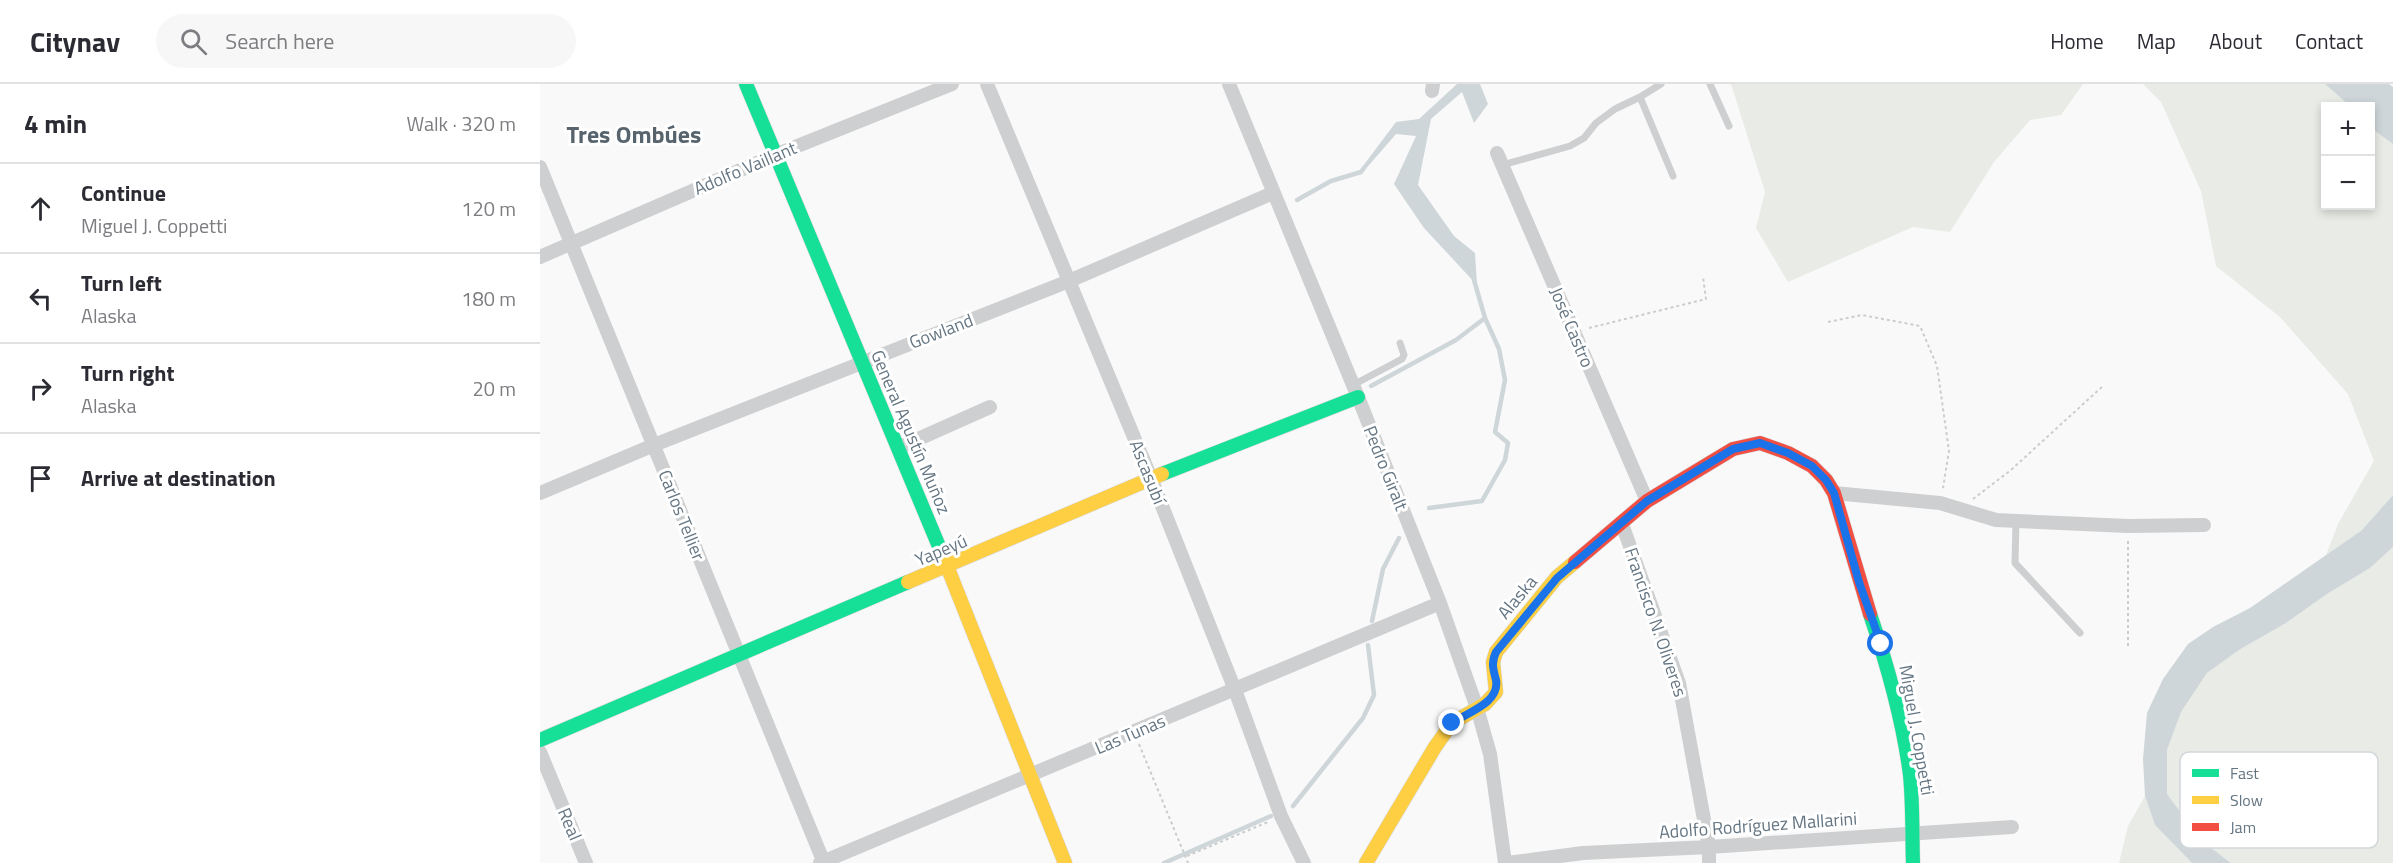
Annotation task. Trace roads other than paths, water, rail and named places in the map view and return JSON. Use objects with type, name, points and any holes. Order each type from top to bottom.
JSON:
[{"type":"street","name":"General Agustín Muñoz","points":[[746,84],[948,567],[1065,863]]},
{"type":"street","name":"Adolfo Vaillant","points":[[540,257],[775,154],[952,84]]},
{"type":"street","name":"Ascasubí","points":[[987,84],[1151,478],[1235,690],[1281,816],[1304,863]]},
{"type":"street","name":"Pedro Giralt","points":[[1229,84],[1440,603],[1477,708],[1490,754],[1506,863]]},
{"type":"street","name":"José Castro","points":[[1499,159],[1647,501]]},
{"type":"street","name":"Carlos Tellier","points":[[540,167],[823,862]]},
{"type":"street","name":"Gowland","points":[[540,493],[654,445],[1069,281],[1274,193]]},
{"type":"street","name":"Yapeyú","points":[[540,740],[739,657],[1355,391]]},
{"type":"street","points":[[898,448],[990,407]]},
{"type":"street","name":"Alaska","points":[[1367,863],[1439,740],[1452,723],[1492,698],[1496,692],[1492,659],[1502,643],[1557,578],[1647,501],[1733,449],[1760,443],[1788,453]]},
{"type":"street","name":"Miguel J. Coppetti","points":[[1788,453],[1812,466],[1826,480],[1834,493],[1859,582],[1889,670],[1908,766],[1913,863]]},
{"type":"street","points":[[1834,493],[1940,503],[1996,520],[2128,526],[2204,525]]},
{"type":"street","name":"Francisco N. Oliveres","points":[[1622,524],[1679,683],[1709,847],[1709,863]]},
{"type":"street","name":"Las Tunas","points":[[823,862],[1440,603]]},
{"type":"street","name":"Real","points":[[540,752],[586,863]]},
{"type":"street","name":"Adolfo Rodríguez Mallarini","points":[[1506,863],[1583,853],[2012,827]]},
{"type":"lane","points":[[1499,159],[1570,146],[1584,138],[1596,123],[1615,109],[1640,98],[1661,84]]},
{"type":"lane","points":[[1710,84],[1729,126]]},
{"type":"lane","points":[[1640,98],[1673,176]]},
{"type":"lane","points":[[1355,391],[1402,359],[1404,355],[1400,343]]},
{"type":"lane","points":[[2016,521],[2015,563],[2080,633]]},
{"type":"waterway","points":[[1297,200],[1331,181],[1361,172],[1364,168]]},
{"type":"waterway","points":[[1429,508],[1482,501],[1505,460],[1508,443],[1495,432],[1505,380],[1499,349],[1485,318],[1474,280]]},
{"type":"waterway","points":[[1371,386],[1456,340],[1485,318]]},
{"type":"waterway","points":[[1372,621],[1383,569],[1399,538]]},
{"type":"waterway","points":[[1293,806],[1363,718],[1374,695],[1368,645]]},
{"type":"waterway","points":[[1164,863],[1271,816]]},
{"type":"district","name":"Tres Ombúes","points":[[634,134]]}]
